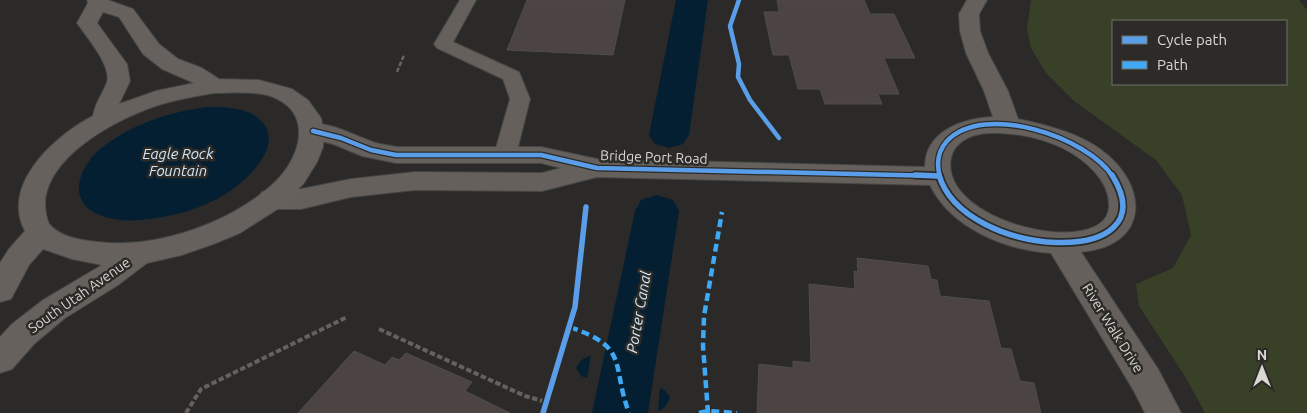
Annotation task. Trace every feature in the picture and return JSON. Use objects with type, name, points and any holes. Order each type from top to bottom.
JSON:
[{"type":"main road","points":[[105,119],[107,103],[119,81],[116,64],[87,23],[98,1],[126,13],[151,50],[170,64],[194,74],[214,86]]},
{"type":"main road","points":[[0,290],[19,257],[40,232],[30,212],[34,188],[50,162],[74,139],[105,119],[150,100],[178,92],[214,86],[252,86],[284,94],[305,109],[313,131]]},
{"type":"main road","name":"South Utah Avenue","points":[[40,232],[63,247],[97,254],[138,254],[187,243],[233,224],[272,199],[296,176],[310,152],[313,131]]},
{"type":"main road","name":"South Utah Avenue","points":[[0,359],[23,334],[54,309],[107,277],[138,254]]},
{"type":"street","points":[[977,0],[969,14],[970,31],[977,53],[996,91],[1008,125]]},
{"type":"street","points":[[1008,125],[1043,132],[1064,139],[1090,154],[1110,172],[1122,192],[1124,211],[1114,228],[1095,239],[1060,244],[1033,241],[1000,231],[971,215],[950,196],[939,176],[937,158],[944,143],[960,131],[982,126],[1008,125]]},
{"type":"street","name":"Bridge Port Road","points":[[313,131],[341,138],[371,150],[396,155],[541,155],[597,168],[939,176]]},
{"type":"street","name":"Bridge Port Road","points":[[272,199],[301,199],[351,188],[408,182],[542,182],[597,168]]},
{"type":"street","name":"River Walk Drive","points":[[1060,244],[1146,380],[1163,413]]},
{"type":"lane","points":[[468,0],[443,44],[512,76],[520,99],[506,155]]},
{"type":"path","points":[[397,72],[404,55]]},
{"type":"path","points":[[186,413],[202,389],[347,317]]},
{"type":"path","points":[[379,329],[545,405],[549,392]]},
{"type":"green space","points":[[1031,0],[1299,0],[1307,10],[1307,413],[1205,413],[1186,378],[1139,306],[1136,284],[1173,268],[1191,235],[1182,195],[1156,160],[1074,101],[1046,73],[1031,48],[1027,29]]},
{"type":"water","name":"Eagle Rock Fountain","points":[[208,107],[230,108],[252,114],[263,123],[268,134],[268,145],[264,156],[247,178],[237,186],[217,199],[196,208],[150,219],[125,220],[110,218],[95,213],[85,205],[79,191],[79,183],[85,168],[100,149],[112,140],[151,120],[179,112]]},
{"type":"water","points":[[594,355],[611,373],[665,390],[670,397],[665,407],[648,412],[626,391],[581,376],[576,368],[577,365],[583,359]]},
{"type":"pier","points":[[591,353],[601,354],[613,370],[630,369],[639,371],[660,386],[658,413],[638,411],[625,394],[610,397],[601,393],[587,381]]},
{"type":"building","points":[[527,0],[625,0],[613,55],[507,50]]},
{"type":"building","points":[[777,0],[864,0],[870,14],[894,14],[915,58],[884,58],[899,94],[878,94],[882,104],[825,104],[820,89],[798,89],[789,55],[773,55],[764,12],[779,12]]},
{"type":"building","points":[[857,258],[928,266],[931,279],[937,280],[940,296],[989,301],[1001,348],[1011,349],[1020,381],[1034,383],[1041,413],[757,413],[759,364],[793,368],[793,361],[811,363],[809,284],[855,289],[854,271],[858,272]]},
{"type":"building","points":[[354,351],[385,365],[392,357],[399,360],[406,353],[472,382],[465,391],[510,413],[298,413]]},
{"type":"waterway","name":"Porter Canal","points":[[669,135],[692,0]]},
{"type":"waterway","name":"Porter Canal","points":[[620,413],[657,211]]},
{"type":"marked path","points":[[708,413],[703,346],[704,316],[722,212]]},
{"type":"marked path","points":[[570,327],[595,337],[609,348],[617,364],[629,413]]},
{"type":"marked path","points":[[699,413],[708,411],[737,413]]},
{"type":"cycle path","points":[[739,0],[734,11],[730,31],[739,64],[738,77],[740,84],[779,138]]},
{"type":"cycle path","points":[[1008,125],[1061,138],[1090,154],[1101,163],[1118,185],[1122,197],[1123,209],[1119,220],[1110,230],[1096,239],[1088,241],[1058,243],[1024,239],[975,218],[950,196],[944,187],[938,170],[938,161],[944,145],[950,138],[965,129],[1008,125]]},
{"type":"cycle path","points":[[313,131],[341,138],[371,150],[396,155],[541,155],[597,168],[939,176]]},
{"type":"cycle path","points":[[543,413],[575,307],[586,207]]}]
